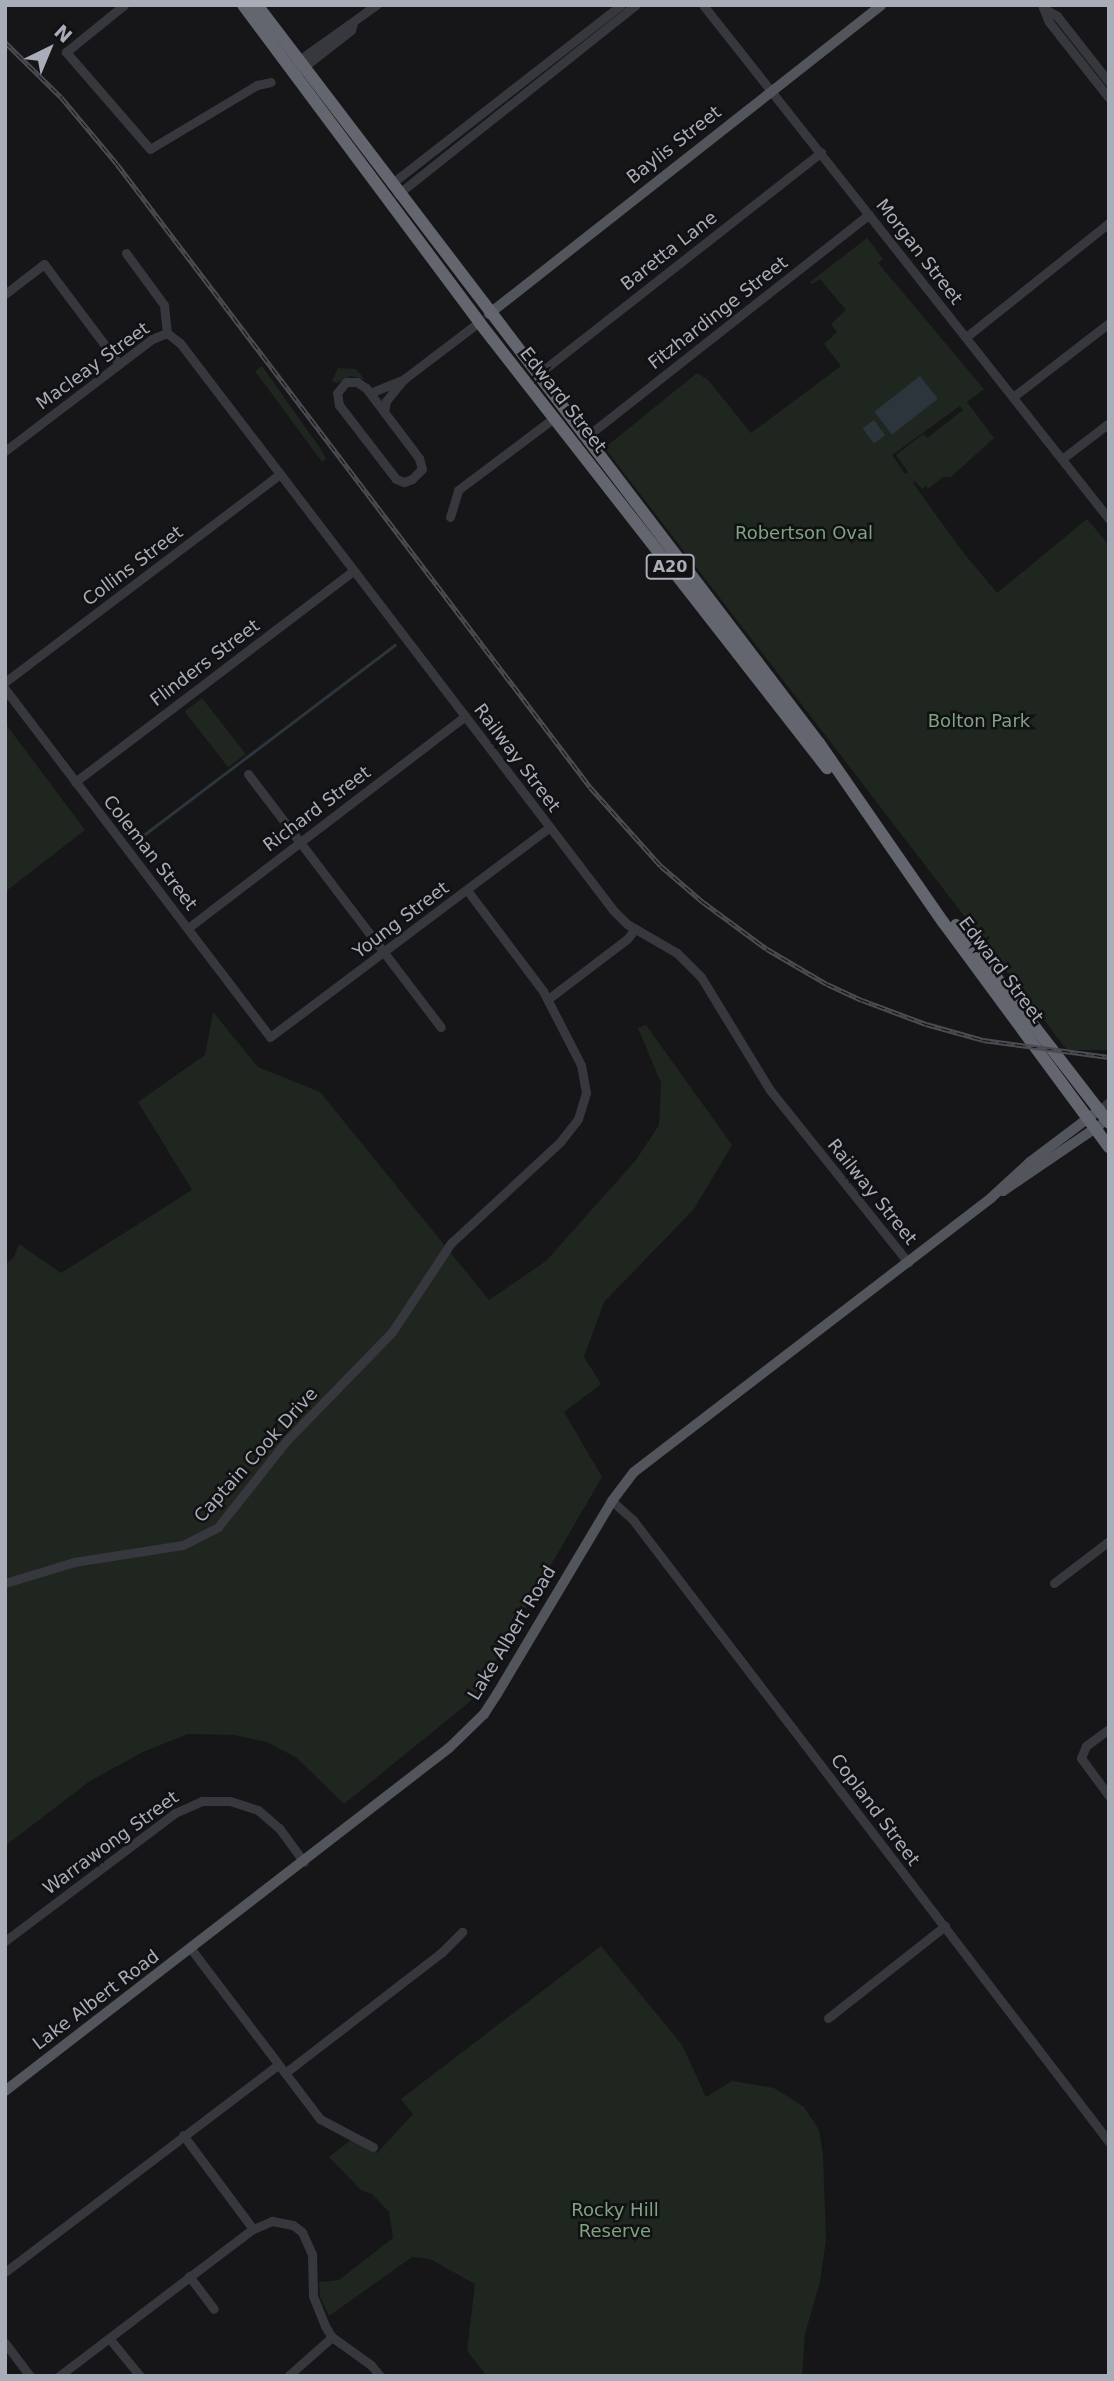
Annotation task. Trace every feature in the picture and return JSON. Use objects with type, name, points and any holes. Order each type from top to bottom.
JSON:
[{"type":"highway","name":"Edward Street","points":[[243,5],[395,189],[554,418],[811,749],[864,810]]},
{"type":"highway","name":"Edward Street","points":[[257,5],[296,68],[484,318],[537,376],[586,437],[819,743],[886,842],[1092,1124]]},
{"type":"highway","points":[[575,445],[586,437]]},
{"type":"highway","name":"Edward Street","points":[[886,842],[1107,1114]]},
{"type":"highway","name":"A20","points":[[1092,1124],[1109,1147]]},
{"type":"main road","name":"Baylis Street","points":[[484,318],[881,5]]},
{"type":"main road","name":"Lake Albert Road","points":[[5,2091],[450,1748],[484,1714],[612,1501],[643,1464],[992,1197],[1107,1114]]},
{"type":"street","points":[[124,5],[66,52],[150,149],[257,85],[271,82]]},
{"type":"street","points":[[296,68],[346,24],[353,23],[376,5]]},
{"type":"street","points":[[395,189],[449,154],[521,98],[555,71],[589,36],[623,8],[636,5]]},
{"type":"street","name":"Morgan Street","points":[[704,5],[1109,519]]},
{"type":"street","points":[[1043,7],[1057,16],[1109,82]]},
{"type":"street","points":[[1043,7],[1049,22],[1109,98]]},
{"type":"street","points":[[395,189],[441,145],[548,62],[589,36]]},
{"type":"street","points":[[548,62],[555,71]]},
{"type":"street","points":[[514,88],[521,98]]},
{"type":"street","points":[[476,118],[483,127]]},
{"type":"street","points":[[441,145],[449,154]]},
{"type":"street","name":"Baretta Lane","points":[[537,376],[821,152]]},
{"type":"street","name":"Fitzhardinge Street","points":[[586,437],[869,214]]},
{"type":"street","points":[[966,337],[1109,223]]},
{"type":"street","points":[[126,253],[164,305],[167,333]]},
{"type":"street","points":[[5,294],[44,264],[119,364]]},
{"type":"street","points":[[384,412],[386,401],[404,379],[484,318]]},
{"type":"street","points":[[1013,397],[1109,323]]},
{"type":"street","name":"Macleay Street","points":[[5,451],[157,335],[167,333]]},
{"type":"street","name":"Railway Street","points":[[167,333],[180,343],[614,911],[635,929],[677,953],[701,977],[774,1096],[908,1262]]},
{"type":"street","points":[[370,393],[404,379]]},
{"type":"street","points":[[349,381],[359,383],[384,412],[422,465],[421,472],[409,481],[402,482],[394,478],[336,398],[340,387],[349,381]]},
{"type":"street","points":[[450,517],[458,490],[554,418]]},
{"type":"street","points":[[1062,460],[1109,423]]},
{"type":"street","name":"Collins Street","points":[[5,682],[280,474]]},
{"type":"street","name":"Flinders Street","points":[[75,782],[354,570]]},
{"type":"street","name":"Coleman Street","points":[[5,689],[270,1037]]},
{"type":"street","name":"Richard Street","points":[[188,928],[465,716]]},
{"type":"street","points":[[248,774],[441,1027]]},
{"type":"street","name":"Young Street","points":[[270,1037],[550,827]]},
{"type":"street","name":"Captain Cook Drive","points":[[5,1583],[74,1562],[183,1545],[207,1535],[227,1517],[287,1440],[392,1332],[442,1254],[570,1131],[584,1106],[585,1079],[581,1065],[548,999],[467,890]]},
{"type":"street","points":[[548,999],[627,939],[635,929]]},
{"type":"street","name":"Copland Street","points":[[612,1501],[633,1520],[1109,2141]]},
{"type":"street","points":[[1054,1583],[1109,1541]]},
{"type":"street","points":[[1109,1729],[1081,1753],[1084,1763],[1109,1796]]},
{"type":"street","name":"Warrawong Street","points":[[5,1941],[174,1813],[202,1801],[230,1801],[258,1810],[279,1828],[304,1863]]},
{"type":"street","points":[[828,2018],[945,1926]]},
{"type":"street","points":[[285,2073],[442,1953],[462,1932]]},
{"type":"street","points":[[191,1949],[324,2122],[373,2147]]},
{"type":"street","points":[[5,2272],[278,2065]]},
{"type":"street","points":[[183,2135],[253,2229]]},
{"type":"street","points":[[60,2376],[253,2229],[264,2223],[282,2222],[302,2232],[312,2254],[313,2296],[332,2337],[371,2365],[380,2376]]},
{"type":"street","points":[[189,2276],[214,2309]]},
{"type":"street","points":[[288,2376],[332,2337]]},
{"type":"street","points":[[109,2338],[140,2376]]},
{"type":"street","points":[[5,2343],[30,2376]]},
{"type":"green space","points":[[867,238],[883,259],[878,263],[984,389],[967,402],[994,438],[951,477],[943,477],[928,489],[926,486],[922,489],[915,481],[913,483],[962,551],[997,593],[1087,519],[1109,545],[1109,1050],[1067,1050],[607,451],[608,445],[697,373],[708,380],[751,433],[841,366],[824,344],[837,332],[831,324],[846,310],[820,279],[812,284],[810,282]],"holes":[[[960,406],[963,410],[927,438],[923,434],[896,455],[908,472],[905,474],[892,455]]]},
{"type":"green space","points":[[262,366],[320,448],[326,459],[322,462],[255,371]]},
{"type":"green space","points":[[338,368],[356,369],[365,380],[351,376],[337,383],[332,381]]},
{"type":"green space","points":[[202,698],[246,754],[228,767],[185,712]]},
{"type":"green space","points":[[5,723],[85,830],[5,892]]},
{"type":"green space","points":[[213,1012],[258,1067],[320,1092],[489,1300],[546,1261],[636,1160],[659,1125],[661,1083],[638,1028],[646,1025],[732,1145],[694,1209],[604,1302],[584,1357],[601,1384],[564,1412],[602,1477],[473,1699],[344,1804],[297,1758],[267,1742],[234,1735],[188,1734],[143,1752],[90,1781],[5,1846],[5,1265],[14,1257],[19,1244],[61,1273],[192,1190],[138,1102],[205,1055]]},
{"type":"green space","name":"Rocky Hill Reserve","points":[[601,1946],[682,2045],[706,2097],[732,2081],[774,2088],[804,2107],[819,2130],[823,2155],[826,2240],[820,2282],[805,2334],[802,2376],[487,2376],[467,2351],[475,2284],[430,2259],[412,2257],[329,2316],[320,2297],[319,2282],[339,2280],[393,2238],[389,2212],[372,2194],[361,2190],[329,2157],[351,2140],[377,2153],[413,2114],[401,2099]]},
{"type":"shaded area","points":[[920,376],[938,399],[892,435],[874,412]]},
{"type":"shaded area","points":[[874,420],[885,435],[874,444],[863,428]]},
{"type":"waterway","points":[[137,840],[395,645]]},
{"type":"railway","points":[[5,42],[61,97],[117,164],[590,787],[661,866],[703,902],[767,949],[827,984],[862,1000],[926,1024],[983,1040],[1109,1057]]},
{"type":"park label","name":"Robertson Oval","points":[[804,533]]},
{"type":"park label","name":"Bolton Park","points":[[979,721]]}]
